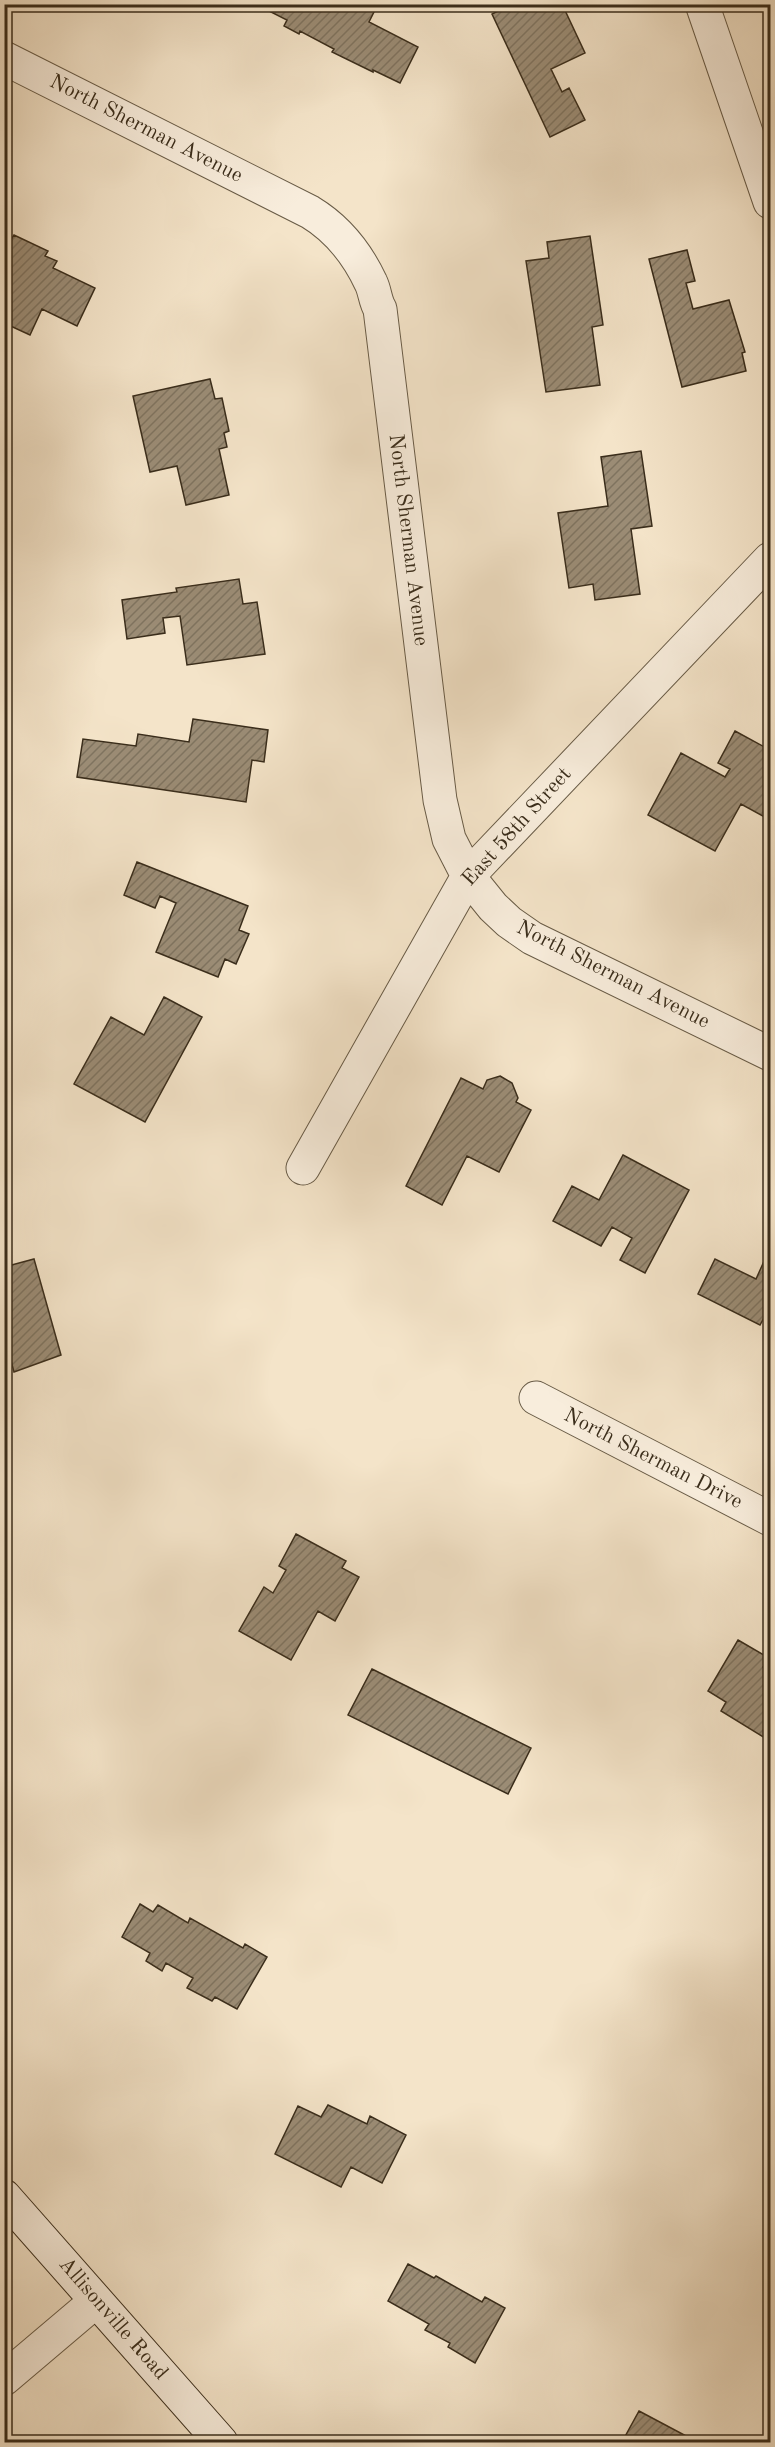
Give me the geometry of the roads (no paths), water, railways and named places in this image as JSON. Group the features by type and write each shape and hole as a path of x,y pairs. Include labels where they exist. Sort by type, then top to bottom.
{"street":[{"path":"702,4 771,202"},
{"name":"North Sherman Avenue","path":"4,58 310,212 346,241 368,276 380,309 440,800 449,839 468,876 493,907 524,932 771,1054"},
{"name":"East 58th Street","path":"303,1168 468,876 771,559"},
{"name":"North Sherman Drive","path":"536,1398 771,1519"},
{"name":"Allisonville Road","path":"4,2196 221,2442"},
{"path":"4,2379 96,2301"}]}
